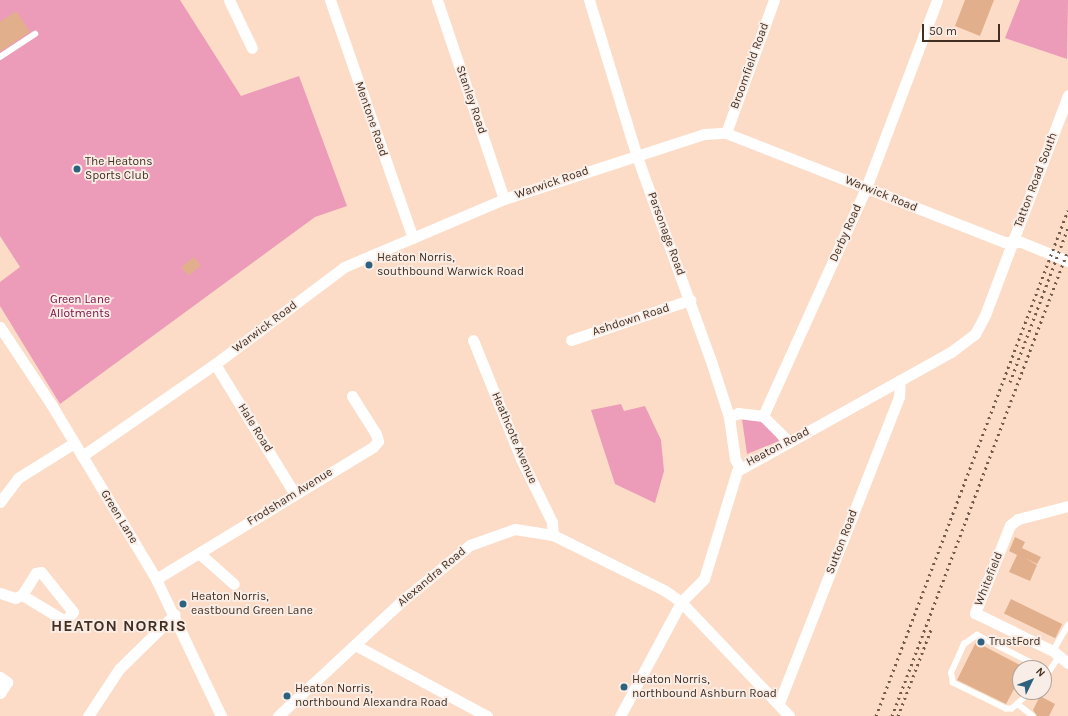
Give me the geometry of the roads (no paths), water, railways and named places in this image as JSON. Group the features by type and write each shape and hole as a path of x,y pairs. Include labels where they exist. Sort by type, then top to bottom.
{"street":[{"path":"229,0 252,48"},
{"name":"Mentone Road","path":"330,0 413,238"},
{"name":"Stanley Road","path":"437,0 504,199"},
{"name":"Parsonage Road","path":"589,0 636,154 690,300 729,417 735,459 740,468"},
{"name":"Broomfield Road","path":"726,133 774,0"},
{"name":"Derby Road","path":"763,416 866,188 937,0"},
{"name":"Tatton Road South","path":"1017,242 1068,95"},
{"name":"Warwick Road","path":"82,456 215,364 344,267 504,199 636,154 704,134 726,133 1004,242 1017,242 1068,261"},
{"name":"Heaton Road","path":"620,716 681,602 704,579 732,482 740,468 951,352 975,334 985,315 1017,242"},
{"name":"Ashdown Road","path":"571,340 690,300"},
{"name":"Green Lane","path":"0,327 74,443 156,578 175,614 221,716"},
{"name":"Heathcote Avenue","path":"473,340 521,459 552,522 553,535"},
{"name":"Hale Road","path":"215,364 294,492"},
{"name":"Sutton Road","path":"779,703 899,397 900,380"},
{"name":"Frodsham Avenue","path":"156,578 200,554 294,492 373,447 378,441 352,396"},
{"path":"729,417 738,413 763,416 789,442"},
{"path":"0,502 4,488 74,443"},
{"name":"Whitefield","path":"1068,506 1018,519 1010,525 975,613 1055,655 1068,664"},
{"name":"Alexandra Road","path":"278,716 403,600 470,545 514,529 553,535 664,590 681,602"},
{"path":"200,554 234,584"},
{"path":"0,593 15,598 22,595 36,573 41,572 73,612 65,621 22,595"},
{"path":"681,602 779,703 789,716"},
{"path":"88,716 119,669 175,614"},
{"path":"355,645 487,716"},
{"path":"0,693 4,680"}],"lane":[{"path":"0,57 35,34"},
{"path":"1052,668 1055,655 1068,625"},
{"path":"1010,709 953,683 952,673 964,644 977,636 1026,660"},
{"path":"1007,716 1010,709 1019,705 1024,700"},
{"path":"1019,705 1033,716"}],"railway":[{"path":"876,716 1068,210"},
{"path":"1010,382 1068,228"},
{"path":"892,716 1068,250"},
{"path":"898,716 932,627"}],"place":[{"name":"The Heatons Sports Club","path":"77,169"},
{"name":"Heaton Norris, southbound Warwick Road","path":"369,265"},
{"name":"Heaton Norris, eastbound Green Lane","path":"183,604"},
{"name":"TrustFord","path":"981,642"},
{"name":"Heaton Norris, northbound Ashburn Road","path":"624,687"},
{"name":"Heaton Norris, northbound Alexandra Road","path":"287,696"}],"district":[{"name":"HEATON NORRIS","path":"119,626"}],"park label":[{"name":"Green Lane Allotments","path":"80,307"}]}
